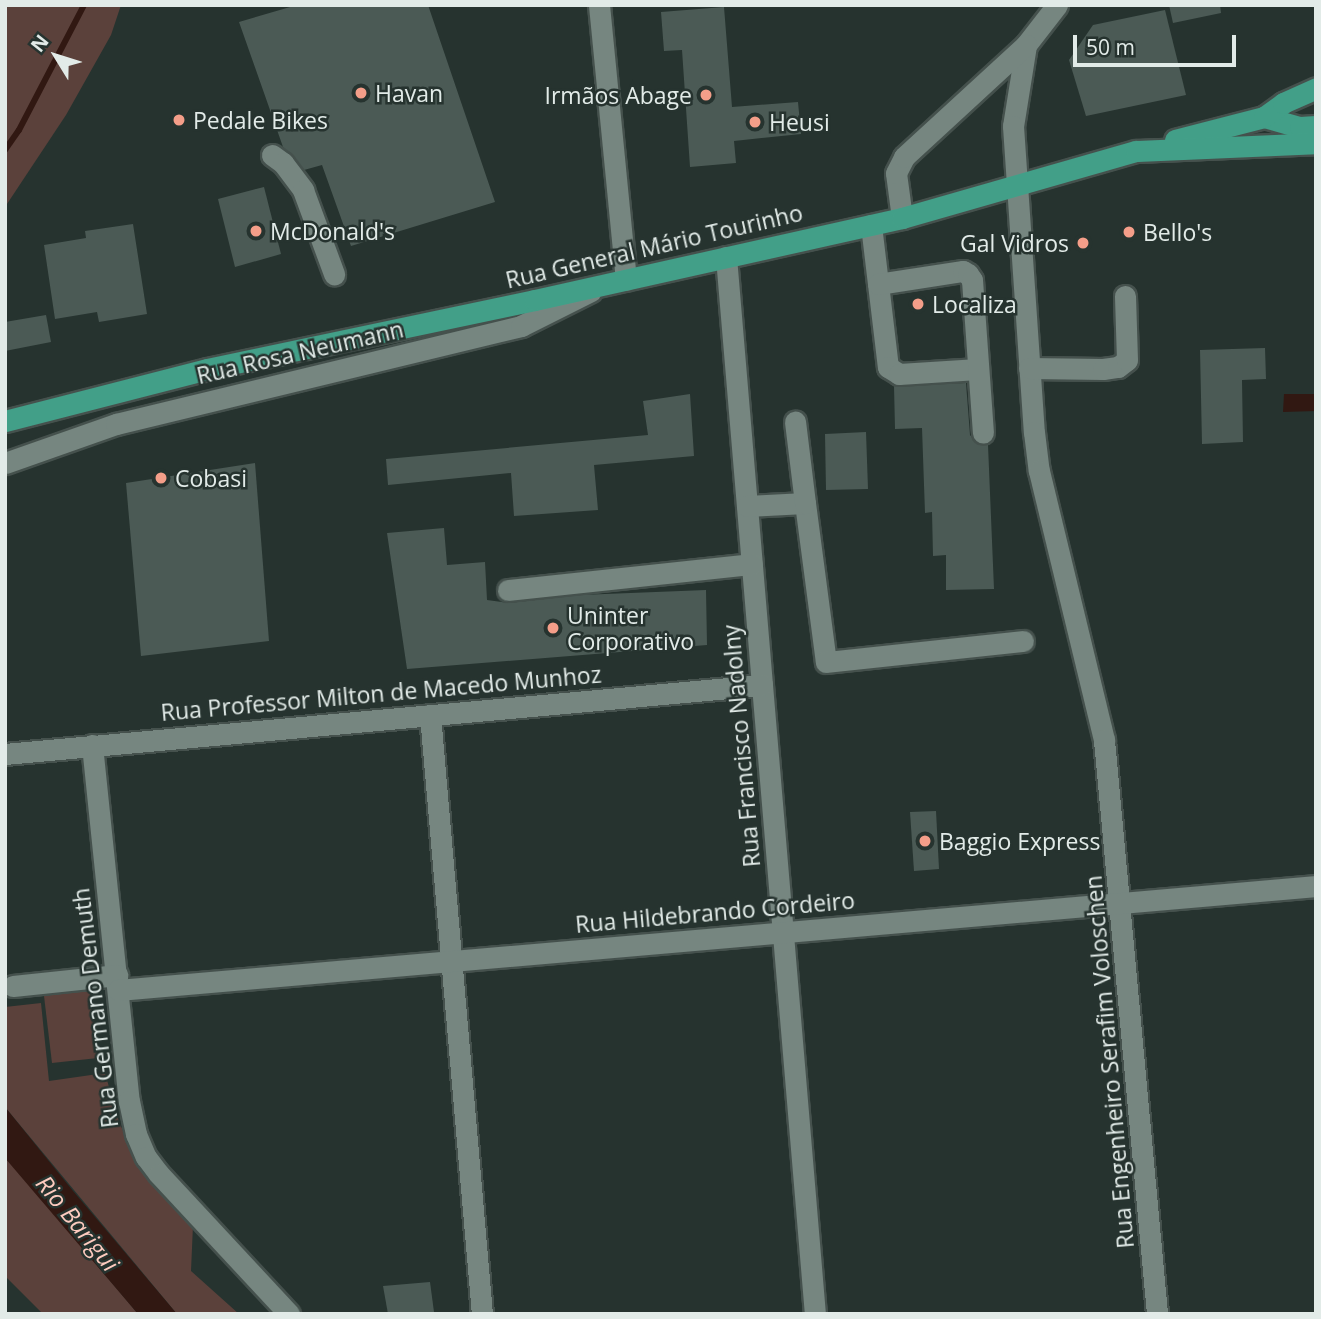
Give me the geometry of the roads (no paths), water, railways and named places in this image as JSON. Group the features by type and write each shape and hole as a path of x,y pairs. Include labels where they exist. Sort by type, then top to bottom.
{"main road":[{"path":"1136,151 1264,117 1283,103 1316,88"},
{"path":"1264,117 1300,127 1316,126"},
{"name":"Rua General Mário Tourinho","path":"5,421 206,369 902,218 1136,151 1316,143"}],"street":[{"path":"600,5 626,280"},
{"path":"902,218 897,173 904,157 1026,45 1058,5"},
{"name":"Rua Engenheiro Serafim Voloschen","path":"1026,45 1013,114 1029,368 1039,471 1104,740 1157,1314"},
{"path":"272,155 284,163 303,190 334,274"},
{"path":"871,225 888,367 899,374 978,369"},
{"name":"Rua Francisco Nadolny","path":"726,257 815,1314"},
{"path":"878,284 963,271 972,279 983,433"},
{"name":"Rua Rosa Neumann","path":"5,463 61,441 169,410 521,326 602,285"},
{"path":"1029,368 1103,369 1118,367 1128,360 1125,296"},
{"path":"795,422 826,662 1023,641"},
{"path":"747,506 805,503"},
{"path":"508,590 752,564"},
{"name":"Rua Professor Milton de Macedo Munhoz","path":"5,754 762,685"},
{"path":"430,715 482,1314"},
{"name":"Rua Germano Demuth","path":"92,745 129,1101 136,1134 146,1157 289,1314"},
{"name":"Rua Hildebrando Cordeiro","path":"13,986 117,983 452,961 1316,886"}],"water":[{"path":"1284,394 1316,394 1316,411 1283,412"},
{"name":"Rio Barigui","path":"5,1107 177,1314 138,1314 5,1158"}],"waterway":[{"path":"5,150 19,130 84,5"}],"place":[{"name":"Havan","path":"361,93"},
{"name":"Irmãos Abage","path":"706,95"},
{"name":"Pedale Bikes","path":"179,120"},
{"name":"Heusi","path":"755,122"},
{"name":"McDonald's","path":"256,231"},
{"name":"Bello's","path":"1129,232"},
{"name":"Gal Vidros","path":"1083,243"},
{"name":"Localiza","path":"918,304"},
{"name":"Cobasi","path":"161,478"},
{"name":"Uninter Corporativo","path":"553,628"},
{"name":"Baggio Express","path":"925,841"}]}
